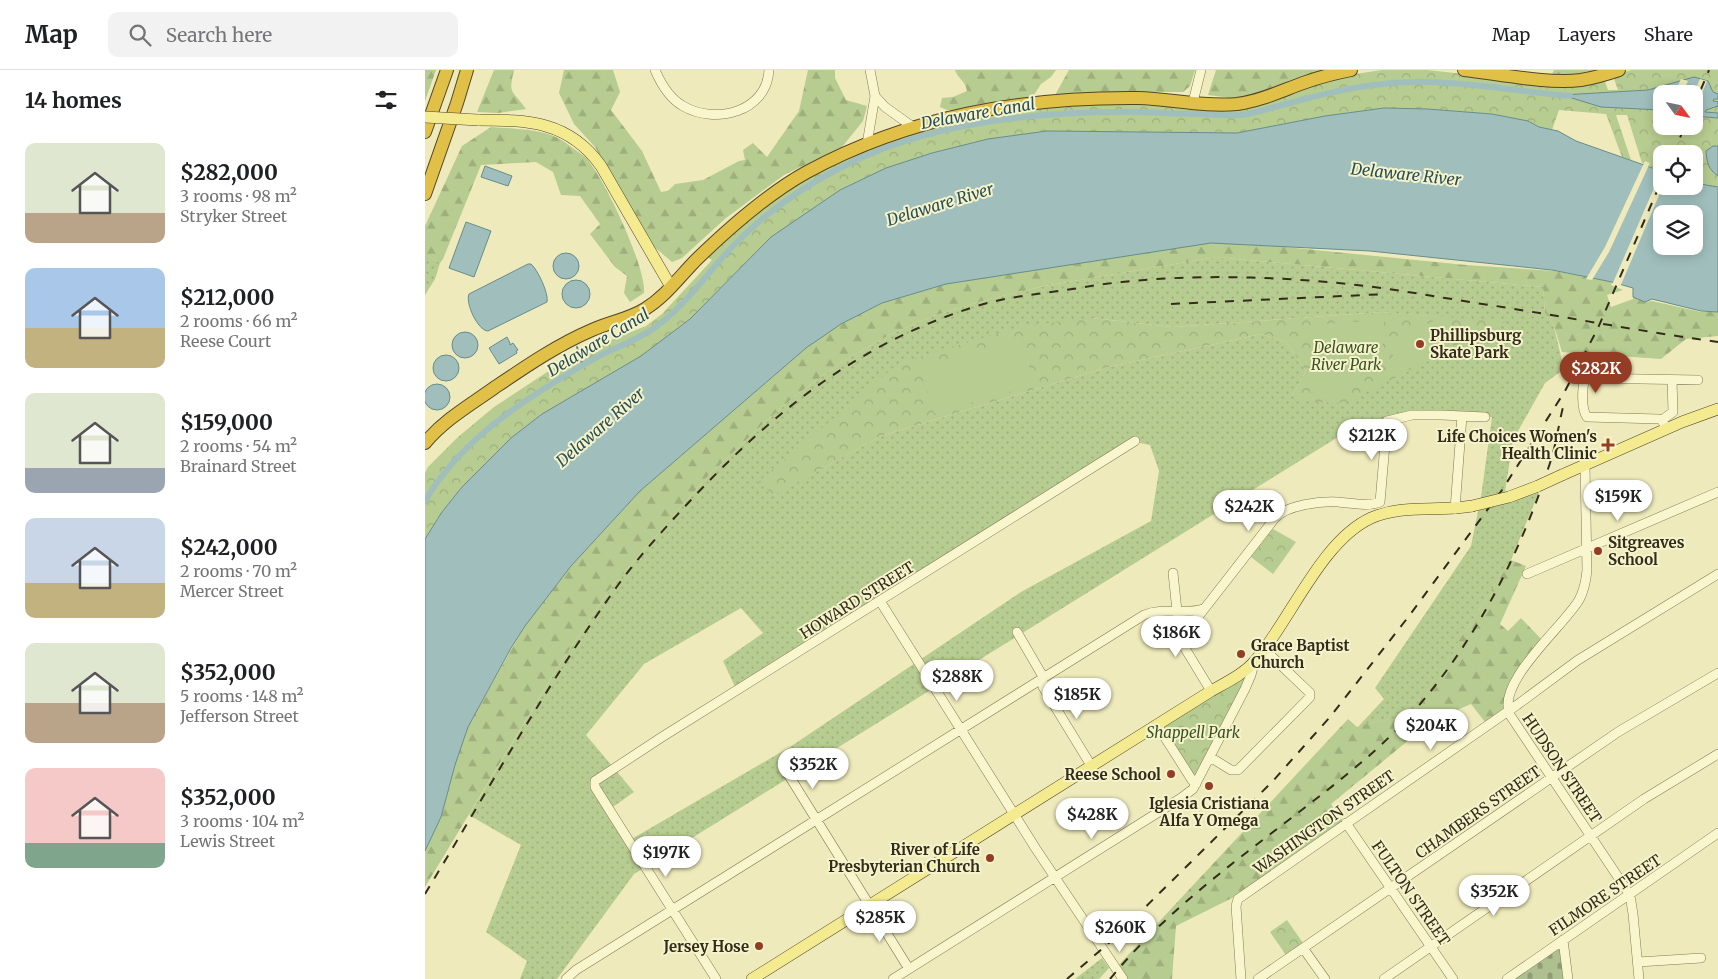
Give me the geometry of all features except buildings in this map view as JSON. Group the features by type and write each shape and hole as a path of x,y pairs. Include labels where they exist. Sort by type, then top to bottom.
{"highway":[{"path":"425,132 447,70"},
{"path":"425,194 467,70"},
{"path":"425,443 447,421 538,358 592,330 642,311 656,302 706,250 770,196 808,172 867,144 913,127 996,108 1031,103 1137,98 1230,104 1253,101 1318,78 1351,70"},
{"path":"1464,70 1571,81 1591,78 1619,70"}],"main road":[{"path":"425,117 509,120 539,124 562,131 578,142 601,166 671,287"},
{"path":"752,979 1092,767 1254,663 1327,557 1346,535 1370,519 1402,509 1455,509 1509,497 1539,486 1585,465 1664,425 1718,409"}],"street":[{"path":"655,70 665,90 676,101 693,111 716,115 729,114 741,110 756,100 765,88 769,78 769,70"},
{"path":"867,144 875,96 870,70"},
{"path":"1193,102 1201,70"},
{"path":"875,96 885,107 913,127"},
{"path":"1672,380 1673,412 1664,425 1654,418 1590,418 1584,412 1585,378 1698,380"},
{"path":"1180,640 1275,518 1283,511 1324,502 1379,503 1381,500 1387,421 1412,415 1485,418"},
{"path":"1455,509 1462,416"},
{"name":"HOWARD STREET","path":"672,910 595,787 595,783 604,774 1135,441"},
{"name":"HUDSON STREET","path":"1585,465 1587,578 1582,593 1574,607 1517,676 1507,704 1508,712 1630,894 1639,979"},
{"path":"1527,574 1718,492"},
{"path":"1361,504 1370,519"},
{"path":"1173,573 1180,640 1211,692"},
{"name":"WASHINGTON STREET","path":"1241,979 1236,906 1238,899 1508,712 1578,660 1718,574"},
{"path":"881,601 961,730 1123,979"},
{"path":"566,979 576,970 1144,615 1153,612 1193,612 1203,609"},
{"path":"1017,632 1042,678 1043,687 1092,767"},
{"path":"1209,758 1231,770 1237,770 1310,697 1310,694 1264,649"},
{"path":"893,979 1193,789 1245,689 1254,663"},
{"name":"CHAMBERS STREET","path":"1258,979 1618,732 1718,673"},
{"path":"1157,725 1192,780 1197,784"},
{"path":"1384,979 1658,790 1718,754"},
{"path":"788,774 909,968"},
{"name":"FULTON STREET","path":"1346,823 1453,979"},
{"name":"FILMORE STREET","path":"1507,979 1718,833"},
{"path":"672,910 716,979"},
{"path":"1563,940 1568,979"},
{"path":"1303,948 1325,979"},
{"path":"1638,962 1701,958"}],"green space":[{"path":"425,70 436,70 425,101"},
{"path":"494,70 514,70 511,88 514,95 526,109 498,113 477,112"},
{"path":"564,70 613,70 620,92 611,110 642,151 661,192 668,191 675,184 703,180 739,161 745,160 743,150 753,143 767,157 799,111 808,70 835,70 835,78 846,100 867,106 863,121 842,147 784,175 726,218 682,258 672,262 652,245 595,147 574,124 559,93"},
{"path":"955,70 1056,70 1051,77 1041,84 1032,98 947,110 940,107 942,98 953,97 967,91 965,84"},
{"path":"1069,70 1195,70 1190,86 1183,92 1113,92 1055,95"},
{"path":"1216,70 1328,70 1294,83 1239,99 1208,95"},
{"path":"1382,70 1427,70 1520,80 1604,79 1608,90 1618,90 1613,76 1631,70 1718,70 1718,187 1703,184 1703,145 1653,145 1653,168 1642,163 1627,115 1616,115 1631,160 1622,157 1606,114 1559,110 1552,130 1539,127 1528,121 1492,114 1384,108 1325,116 1237,133 1047,131 988,139 932,153 886,168 840,190 771,237 690,319 641,356 542,414 511,438 462,487 442,512 425,539 425,473 428,467 458,437 494,407 573,355 646,326 662,314 712,260 706,256 776,197 805,178 839,161 916,129 1036,106 1135,103 1219,107 1342,76"},
{"path":"1554,70 1601,70 1583,74 1552,74"},
{"path":"491,127 542,132 561,140 586,158 603,184 623,224 639,264 644,293 630,302 624,293 627,276 615,267 590,234 600,224 580,196 561,195 553,172 536,162 481,165 443,259 440,263 430,257 425,257 425,226 462,146"},
{"path":"1184,237 1466,265 1555,271 1612,282 1611,285 1623,290 1607,295 1611,307 1633,299 1633,297 1645,302 1652,301 1701,312 1718,312 1718,336 1686,339 1661,359 1562,352 1553,323 1545,313 1543,287 1216,257 1044,286 986,300 933,316 889,335 842,362 796,395 707,477 610,589 561,662 425,887 425,851 441,817 455,765 468,727 525,626 571,566 640,491 806,348 841,324 882,303 946,284 1010,273"},
{"path":"425,257 430,257 440,263 435,279 425,295"},
{"path":"1216,257 1543,287 1545,313 1553,323 1564,369 1545,383 1513,440 1504,498 1541,487 1511,560 1411,716 1373,722 1357,728 1384,699 1375,688 1471,546 1481,497 1492,417 1408,415 1351,429 634,874 557,979 520,979 527,961 486,932 521,845 469,815 561,662 610,589 707,477 796,395 842,362 889,335 933,316 986,300 1044,286","holes":["1382,312 1505,323 1292,396 1306,371 1286,342 1261,334 1105,368 881,436 774,495 1092,318 1173,327","1130,441 1150,445 1159,471 1151,521 1021,592 790,747 630,840 610,809 634,792 586,735 644,664 741,608 763,633 723,661 737,691"]},
{"name":"Delaware River Park","path":"1382,312 1506,322 1345,403 1311,402 1292,396 1306,371 1286,342 1261,334 1105,368 881,436 774,495 758,482 899,363 1022,326 1092,318 1173,327"},
{"name":"Phillipsburg Skate Park","path":"1441,318 1454,347 1401,372 1386,341"},
{"path":"1384,320 1384,337 1381,349 1372,367 1358,382 1340,392 1322,394 1310,392 1313,325"},
{"path":"1023,337 1033,385 934,413 920,367"},
{"path":"1273,529 1296,542 1273,574 1251,557"},
{"path":"1511,560 1526,566 1500,624 1508,631 1521,618 1545,643 1518,675 1509,712 1489,727 1471,704 1432,721 1331,804 1344,823 1242,893 1176,926 1172,979 1122,979 1115,969 1348,719 1357,727 1411,715"},
{"name":"Shappell Park","path":"1254,663 1196,784 1157,725"},
{"path":"1287,920 1303,943 1286,955 1270,932"},
{"path":"1565,940 1568,979 1508,979"},
{"path":"1102,958 1109,968 1099,979 1075,979"}],"water":[{"path":"1694,77 1708,81 1713,92 1718,94 1718,99 1713,101 1718,102 1718,106 1705,112 1718,113 1718,118 1703,117 1703,85 1666,85"},
{"path":"1653,89 1653,110 1601,107 1562,95"},
{"name":"Delaware River","path":"1384,108 1492,114 1528,121 1539,127 1558,131 1576,141 1653,168 1653,195 1703,195 1703,184 1718,187 1718,312 1701,311 1652,299 1645,302 1633,297 1633,288 1552,270 1370,251 1211,243 946,284 882,303 841,324 806,348 640,491 571,566 525,626 468,727 455,765 441,817 425,851 425,539 442,512 462,487 511,438 542,414 641,356 690,319 771,237 840,190 886,168 932,153 988,139 1047,131 1237,133 1325,116"},
{"path":"1713,146 1718,146 1718,176 1710,168 1707,159 1706,151"},
{"path":"485,166 512,176 508,186 481,177"},
{"path":"466,222 491,231 474,277 449,268"},
{"path":"566,253 575,257 579,266 575,275 566,279 557,275 553,266 557,257"},
{"path":"528,264 534,267 540,277 545,288 547,302 488,331 484,330 473,316 469,304 469,294"},
{"path":"576,280 586,284 590,294 586,304 576,308 566,304 562,294 566,284"},
{"path":"465,332 474,336 478,345 474,354 465,358 456,354 452,345 456,336"},
{"path":"507,337 510,345 513,343 518,350 516,351 517,353 499,364 489,348"},
{"path":"446,355 455,359 459,368 455,377 446,381 437,377 433,368 437,359"},
{"path":"432,385 442,385 449,392 449,402 442,409 432,409 425,402 425,392"}],"pier":[{"path":"1681,79 1688,81 1686,85 1678,85"},
{"path":"1700,79 1707,81 1703,91 1703,85 1697,85"},
{"path":"1645,161 1650,163 1609,252 1592,280 1586,279 1605,247"},
{"path":"1653,190 1653,195 1659,195 1655,205 1653,205 1653,209 1620,287 1612,285"}],"waterway":[{"name":"Delaware Canal","path":"425,501 459,456 500,419 523,402 595,358 653,329 686,300 733,246 756,224 808,186 869,154 939,131 1013,118 1124,112 1240,115 1315,96 1391,83 1436,82 1570,96"},
{"path":"577,347 583,366"}],"railway":[{"path":"1703,85 1709,70"},
{"path":"1677,145 1681,135"},
{"path":"1067,979 1110,942 1272,782 1330,717 1409,616 1502,490 1565,391 1598,328 1655,195"},
{"path":"425,894 567,660 618,585 662,532 721,469 785,411 854,361 932,322 995,301 1098,285 1198,277 1276,278 1383,288 1718,342"},
{"path":"1171,304 1386,294"},
{"path":"1110,979 1168,918 1231,864 1363,761 1396,731 1425,698 1477,625 1499,586 1518,546 1550,463 1565,400"}],"place":[{"name":"Phillipsburg Skate Park","path":"1420,344"},
{"name":"Life Choices Women's Health Clinic","path":"1608,445"},
{"name":"Sitgreaves School","path":"1598,551"},
{"name":"Grace Baptist Church","path":"1241,654"},
{"name":"Reese School","path":"1171,774"},
{"name":"Iglesia Cristiana Alfa Y Omega","path":"1209,786"},
{"name":"River of Life Presbyterian Church","path":"990,858"},
{"name":"Jersey Hose","path":"759,946"}]}
